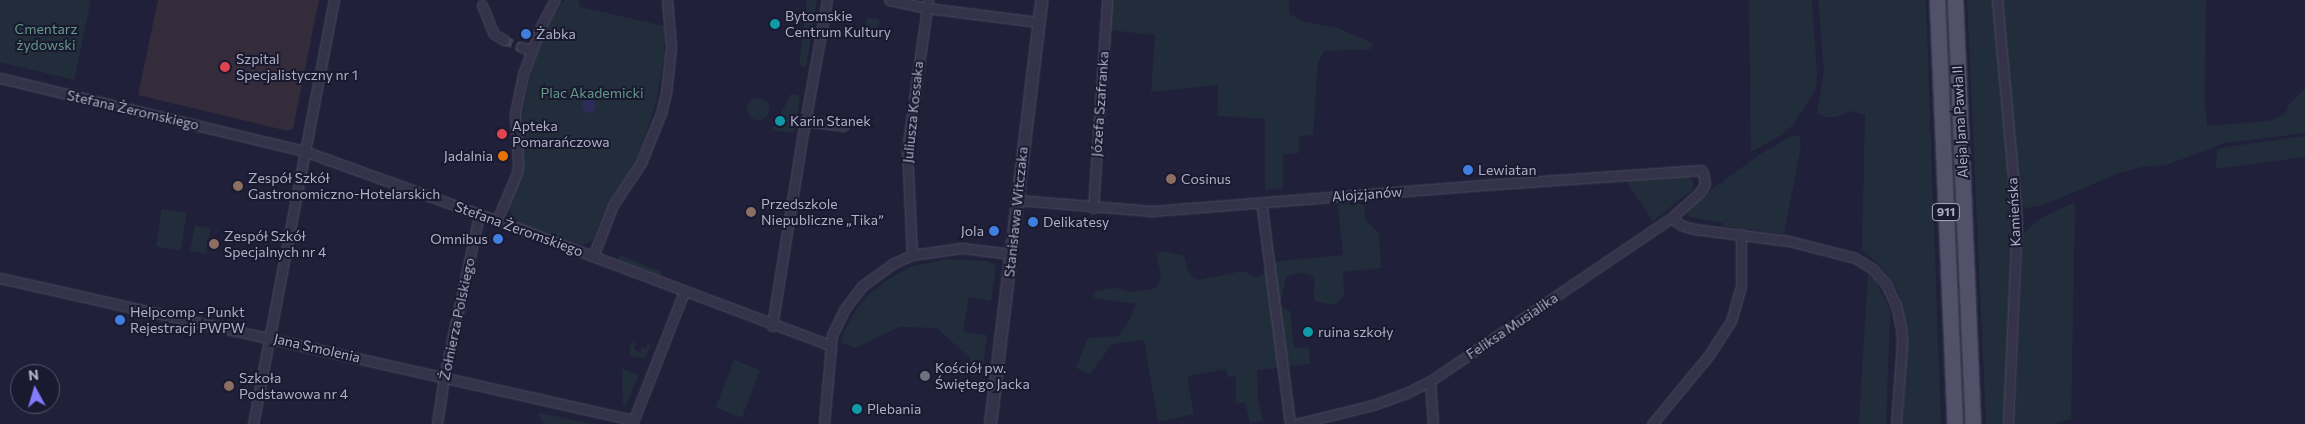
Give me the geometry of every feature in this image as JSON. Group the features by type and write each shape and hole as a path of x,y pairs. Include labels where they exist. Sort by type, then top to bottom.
{"main road":[{"name":"Aleja Jana Pawła II","path":"1937,0 1955,424"},
{"name":"Aleja Jana Pawła II","path":"1955,0 1973,424"}],"street":[{"path":"253,424 334,0"},
{"path":"497,220 517,173 515,113 523,74 531,50 555,0"},
{"path":"593,256 613,205 641,163 661,113 666,93 671,47 668,0"},
{"path":"772,326 805,121 827,0"},
{"path":"889,0 927,4 1038,22"},
{"name":"Stanisława Witczaka","path":"990,424 1012,254 1041,0"},
{"name":"Józefa Szafranka","path":"1093,208 1107,0"},
{"name":"Kamieńska","path":"1997,0 2017,221 2008,424"},
{"name":"Juliusza Kossaka","path":"912,255 906,150 927,4"},
{"path":"482,5 494,34 504,40"},
{"path":"521,47 531,50"},
{"name":"Stefana Żeromskiego","path":"0,78 304,151 497,220 772,326 830,345"},
{"path":"805,121 844,126"},
{"name":"Alojzjanów","path":"1018,200 1093,208 1152,211 1701,170 1705,184"},
{"name":"Feliksa Musialika","path":"1296,424 1373,405 1406,393 1430,381 1671,218 1700,192 1705,184"},
{"path":"1262,208 1290,424"},
{"name":"Żołnierza Polskiego","path":"437,424 444,377 480,215"},
{"path":"1671,218 1680,225 1694,228 1789,240 1854,258 1873,269 1886,284 1896,304 1901,328 1902,343 1896,424"},
{"path":"1652,424 1709,354 1731,321 1741,286 1741,234"},
{"path":"824,424 830,345 836,324 851,297 871,278 894,263 912,255 962,248 1012,254"},
{"name":"Jana Smolenia","path":"0,278 269,337 633,422"},
{"path":"633,422 684,292"},
{"path":"1430,381 1433,424"}],"shaded area":[{"name":"Szpital Specjalistyczny nr 1","path":"158,0 319,0 293,129 288,131 138,95"},
{"path":"589,99 594,101 596,106 594,111 589,113 584,111 582,106 584,101"}],"green space":[{"name":"Cmentarz żydowski","path":"0,0 91,0 74,80 0,62"},
{"name":"Plac Akademicki","path":"564,0 579,0 580,7 664,26 665,32 663,64 657,98 641,150 630,172 606,205 593,240 583,245 519,223 510,213 510,204 523,170 522,118 531,71 548,25"},
{"path":"807,0 817,0 806,67 799,65"},
{"path":"1112,0 1289,0 1289,14 1305,22 1338,28 1372,43 1372,49 1324,51 1318,61 1313,135 1299,136 1299,153 1283,154 1283,188 1265,190 1265,119 1217,116 1218,85 1151,92 1155,35 1109,30"},
{"path":"1749,0 1812,0 1817,73 1816,88 1793,125 1782,135 1751,152"},
{"path":"1818,0 1926,0 1941,424 1903,424 1907,340 1899,293 1882,267 1862,250 1865,115 1850,111 1836,117 1825,117 1817,113 1824,72"},
{"path":"1967,0 1995,0 1999,33 2012,221 2005,424 1986,424"},
{"path":"1999,0 2206,0 2205,104 2207,126 2269,121 2286,114 2288,106 2305,89 2305,133 2225,143 2166,165 2142,167 2119,173 2041,206 2026,208 2018,200"},
{"path":"867,17 880,20 875,41 862,38"},
{"path":"791,94 800,96 794,133 776,131 773,129"},
{"path":"758,98 766,101 769,109 766,117 758,120 750,117 747,109 750,101"},
{"path":"1792,135 1800,137 1801,145 1784,234 1723,226 1723,223 1689,217 1685,209 1759,155"},
{"path":"2305,136 2305,157 2216,169 2217,150 2226,147"},
{"path":"1688,177 1693,182 1693,189 1653,221 1625,180"},
{"path":"2075,202 2071,419 2052,424 2015,424 2023,234 2041,218"},
{"path":"1364,203 1365,220 1379,233 1381,268 1343,272 1344,296 1334,305 1315,301 1313,293 1315,280 1309,274 1298,273 1286,276 1280,306 1290,311 1294,348 1309,347 1310,364 1257,370 1258,399 1263,420 1250,423 1245,402 1236,404 1236,376 1227,377 1227,369 1187,376 1194,414 1158,422 1144,340 1112,344 1090,374 1076,368 1088,338 1118,336 1129,321 1136,304 1094,298 1095,291 1115,288 1131,292 1157,288 1161,275 1156,253 1163,251 1184,256 1188,271 1194,278 1199,280 1243,271 1256,277 1263,274 1270,262 1343,255 1338,205"},
{"path":"162,209 187,213 181,250 156,247"},
{"path":"195,225 211,228 206,254 190,251"},
{"path":"620,255 662,272 661,276 618,260"},
{"path":"946,259 987,261 996,265 991,301 969,297 963,332 987,335 983,368 971,363 970,358 937,328 900,327 855,348 841,342 843,333 855,311 866,297 887,280 910,267"},
{"path":"1868,274 1875,279 1890,310 1886,424 1859,424"},
{"path":"632,342 636,344 634,349 640,352 642,347 646,348 648,343 651,344 645,359 631,356 629,349"},
{"path":"734,360 760,370 742,418 716,408"},
{"path":"622,369 639,375 626,405 623,405"},
{"path":"541,413 592,424 544,424 538,414"}],"tunnel":[{"path":"504,40 521,47"}],"place":[{"name":"Bytomskie Centrum Kultury","path":"775,24"},
{"name":"Żabka","path":"526,34"},
{"name":"Szpital Specjalistyczny nr 1","path":"225,67"},
{"name":"Karin Stanek","path":"780,121"},
{"name":"Apteka Pomarańczowa","path":"502,134"},
{"name":"Jadalnia","path":"503,156"},
{"name":"Lewiatan","path":"1468,170"},
{"name":"Cosinus","path":"1171,179"},
{"name":"Zespół Szkół Gastronomiczno-Hotelarskich","path":"238,186"},
{"name":"Przedszkole Niepubliczne „Tika”","path":"751,212"},
{"name":"Delikatesy","path":"1033,222"},
{"name":"Jola","path":"994,231"},
{"name":"Omnibus","path":"498,239"},
{"name":"Zespół Szkół Specjalnych nr 4","path":"214,244"},
{"name":"Helpcomp - Punkt Rejestracji PWPW","path":"120,320"},
{"name":"ruina szkoły","path":"1308,332"},
{"name":"Kościół pw. Świętego Jacka","path":"925,376"},
{"name":"Szkoła Podstawowa nr 4","path":"229,386"},
{"name":"Plebania","path":"857,409"}]}
